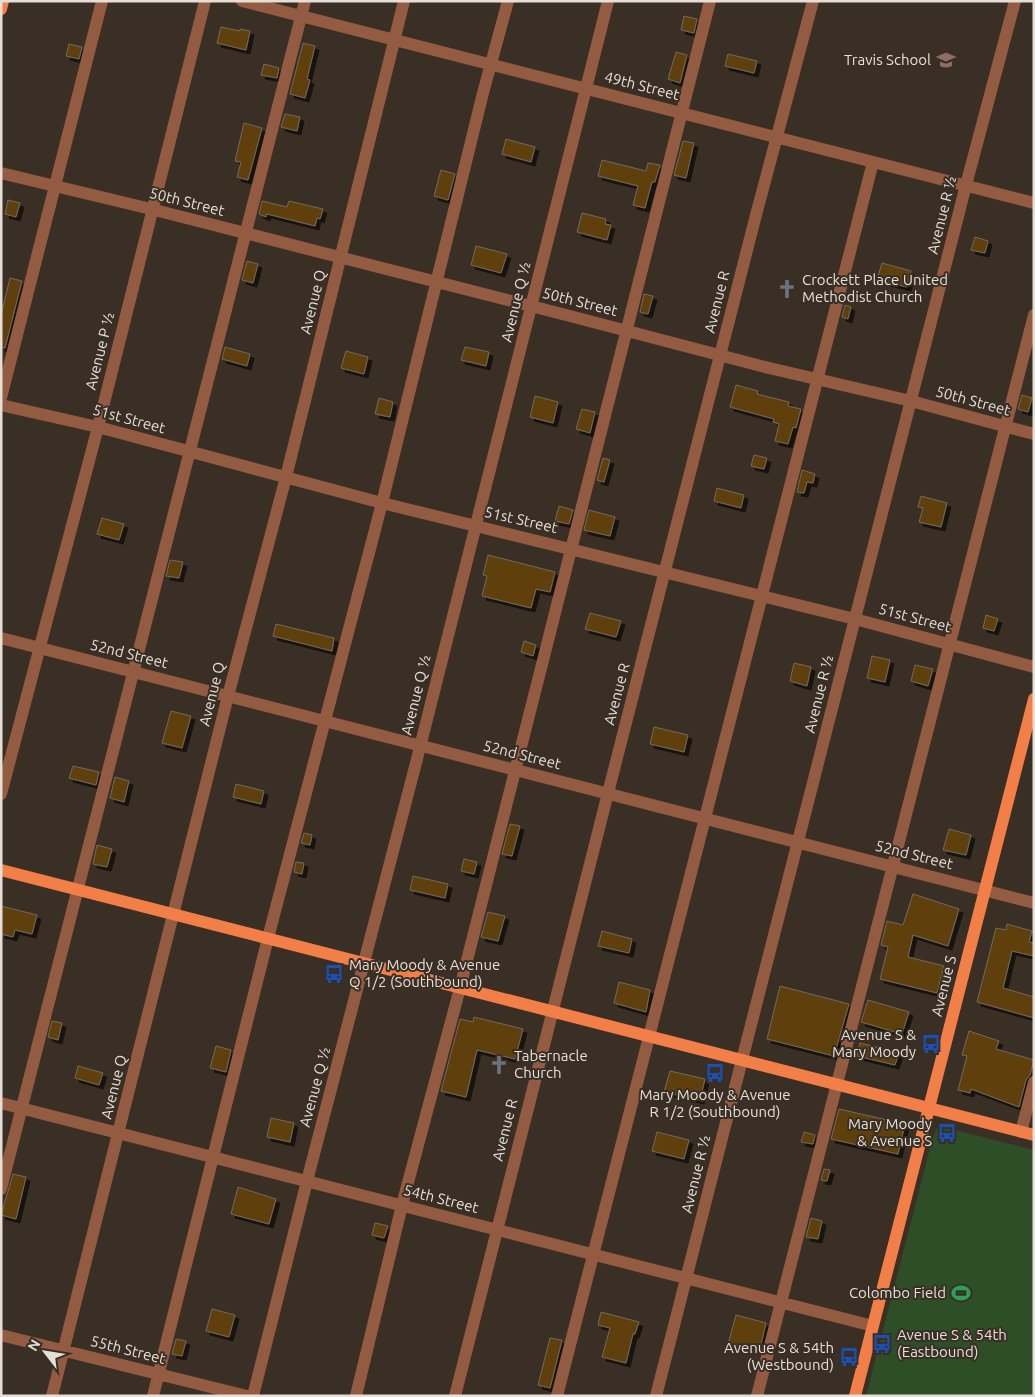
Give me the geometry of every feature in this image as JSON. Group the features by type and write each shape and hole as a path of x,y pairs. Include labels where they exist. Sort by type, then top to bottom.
{"main road":[{"path":"1,9 3,1"},
{"name":"Avenue S","path":"855,1396 1034,699"},
{"path":"1,870 1034,1135"}],"street":[{"path":"1,398 102,1"},
{"name":"Avenue P ½","path":"1,794 98,427 205,1"},
{"name":"49th Street","path":"242,1 1034,203"},
{"path":"1,1189 305,1"},
{"name":"Avenue Q","path":"52,1396 228,696 286,477 404,1"},
{"path":"153,1396 268,938 382,503 490,65 508,1"},
{"name":"Avenue Q ½","path":"253,1396 307,1181 421,746 608,1"},
{"path":"356,1396 402,1205 460,988 680,113 710,1"},
{"name":"Avenue R","path":"455,1396 720,356 813,1"},
{"name":"Avenue R ½","path":"656,1396 966,185 1015,1"},
{"path":"557,1396 872,162"},
{"name":"50th Street","path":"1,173 152,209 626,330 720,356 911,401 1034,434"},
{"path":"757,1396 1034,315"},
{"name":"51st Street","path":"1,405 98,427 382,503 761,595 1034,667"},
{"name":"52nd Street","path":"1,638 1034,903"},
{"path":"1021,1132 1034,1082"},
{"name":"54th Street","path":"1,1103 873,1326"},
{"name":"55th Street","path":"1,1335 247,1396"}],"green space":[{"path":"943,1127 1034,1150 1034,1396 866,1396 932,1140 937,1128"}],"building":[{"path":"684,16 697,19 694,33 681,30"},
{"path":"221,27 250,31 246,50 217,43"},
{"path":"303,43 315,46 307,79 310,80 305,98 290,94"},
{"path":"69,44 82,47 79,59 66,56"},
{"path":"676,52 687,55 680,83 668,79"},
{"path":"728,54 757,61 754,73 725,66"},
{"path":"264,64 279,68 277,78 261,75"},
{"path":"285,114 300,117 297,131 281,127"},
{"path":"244,123 262,128 248,180 237,177 241,162 235,161"},
{"path":"506,139 535,147 531,162 502,154"},
{"path":"683,141 694,143 686,178 674,175"},
{"path":"602,160 646,171 648,163 660,165 655,182 652,182 645,208 633,205 638,186 598,176"},
{"path":"441,170 455,174 448,200 434,196"},
{"path":"8,200 20,203 16,217 5,214"},
{"path":"262,201 287,207 289,201 323,209 320,219 317,218 315,226 267,214 266,217 259,214"},
{"path":"582,213 606,219 605,224 611,225 607,240 577,232"},
{"path":"975,237 988,241 985,253 971,250"},
{"path":"476,246 507,254 501,273 471,265"},
{"path":"247,261 258,264 253,283 242,280"},
{"path":"882,263 911,271 907,287 877,280"},
{"path":"10,278 22,281 5,348 1,347 1,315"},
{"path":"644,294 653,296 648,314 640,312"},
{"path":"845,305 851,307 848,319 842,317"},
{"path":"225,347 250,354 247,366 222,359"},
{"path":"465,347 489,352 486,366 461,360"},
{"path":"346,351 368,357 364,374 341,368"},
{"path":"736,385 758,391 757,394 789,402 788,406 801,409 796,428 793,427 788,444 775,441 779,424 773,422 774,419 730,407"},
{"path":"1022,395 1032,398 1028,412 1018,409"},
{"path":"535,396 558,402 553,423 530,417"},
{"path":"379,398 393,402 390,417 375,414"},
{"path":"582,409 595,412 590,433 576,429"},
{"path":"754,455 767,458 764,469 751,466"},
{"path":"603,458 610,460 604,482 597,480"},
{"path":"802,470 815,474 813,483 807,482 804,493 797,492"},
{"path":"717,488 744,495 741,508 714,501"},
{"path":"921,496 947,503 941,527 919,522 923,508 918,507"},
{"path":"559,506 573,510 569,524 555,521"},
{"path":"589,510 615,517 610,536 584,530"},
{"path":"102,518 124,524 119,540 97,534"},
{"path":"488,555 555,572 550,592 536,589 531,608 482,596 487,576 483,575"},
{"path":"170,560 183,562 179,578 166,576"},
{"path":"590,613 621,621 616,637 585,629"},
{"path":"986,615 998,619 994,631 983,628"},
{"path":"276,624 334,638 332,651 273,636"},
{"path":"524,641 536,645 533,656 521,652"},
{"path":"872,656 890,660 885,682 867,678"},
{"path":"794,663 811,667 807,686 790,681"},
{"path":"915,665 933,669 928,686 911,681"},
{"path":"171,711 191,716 182,748 162,743"},
{"path":"654,727 688,735 684,752 650,744"},
{"path":"73,766 99,772 96,785 69,778"},
{"path":"115,777 129,781 124,802 110,798"},
{"path":"236,784 264,791 261,804 233,797"},
{"path":"510,824 520,826 512,856 502,854"},
{"path":"949,829 971,835 966,855 943,850"},
{"path":"304,833 312,835 310,845 301,843"},
{"path":"97,845 112,849 107,867 93,864"},
{"path":"464,859 477,862 474,874 461,871"},
{"path":"296,862 304,863 302,874 294,872"},
{"path":"413,876 448,884 445,898 410,890"},
{"path":"913,894 959,909 948,946 913,935 908,957 944,966 937,993 880,979 888,947 881,945 887,921 903,925"},
{"path":"1,906 37,915 32,934 15,930 13,937 1,934"},
{"path":"488,912 505,916 498,941 481,937"},
{"path":"1007,924 1032,931 1029,942 1034,943 1034,956 1012,951 1003,988 1034,997 1034,1018 977,1002 996,928 1006,930"},
{"path":"602,931 632,939 629,953 598,946"},
{"path":"619,982 650,990 646,1012 614,1003"},
{"path":"780,986 849,1004 834,1056 767,1039"},
{"path":"868,1000 909,1012 902,1034 861,1022"},
{"path":"474,1017 523,1029 515,1059 477,1050 466,1097 441,1091 460,1019 473,1022"},
{"path":"52,1021 62,1023 58,1040 48,1037"},
{"path":"969,1031 999,1041 996,1049 1034,1060 1030,1075 1026,1080 1019,1107 971,1089 970,1093 958,1090 967,1056 962,1055"},
{"path":"860,1043 899,1053 895,1065 857,1056"},
{"path":"216,1046 231,1050 226,1072 210,1068"},
{"path":"78,1066 103,1073 99,1085 75,1078"},
{"path":"670,1071 705,1079 700,1100 664,1092"},
{"path":"839,1109 905,1124 898,1154 831,1139"},
{"path":"271,1118 294,1123 290,1142 267,1137"},
{"path":"657,1132 689,1140 684,1159 652,1151"},
{"path":"804,1132 815,1135 813,1144 801,1142"},
{"path":"824,1169 830,1170 827,1181 821,1180"},
{"path":"13,1174 26,1177 16,1219 1,1215"},
{"path":"238,1187 276,1199 269,1224 231,1214"},
{"path":"811,1218 822,1221 818,1239 806,1237"},
{"path":"375,1223 388,1226 384,1238 372,1235"},
{"path":"212,1309 235,1315 229,1337 206,1331"},
{"path":"601,1312 639,1322 635,1334 633,1334 626,1363 602,1357 610,1328 598,1325"},
{"path":"736,1315 766,1323 760,1349 748,1346 747,1349 728,1344"},
{"path":"550,1338 562,1340 550,1388 538,1385"},
{"path":"176,1339 186,1341 182,1356 172,1354"}],"place":[{"name":"Travis School","path":"946,60"},
{"name":"Crockett Place United Methodist Church","path":"787,289"},
{"name":"Mary Moody & Avenue Q 1/2 (Southbound)","path":"334,974"},
{"name":"Avenue S & Mary Moody","path":"931,1044"},
{"name":"Tabernacle Church","path":"499,1065"},
{"name":"Mary Moody & Avenue R 1/2 (Southbound)","path":"715,1073"},
{"name":"Mary Moody & Avenue S","path":"947,1133"},
{"name":"Colombo Field","path":"961,1293"},
{"name":"Avenue S & 54th (Eastbound)","path":"882,1344"},
{"name":"Avenue S & 54th (Westbound)","path":"849,1357"}]}
